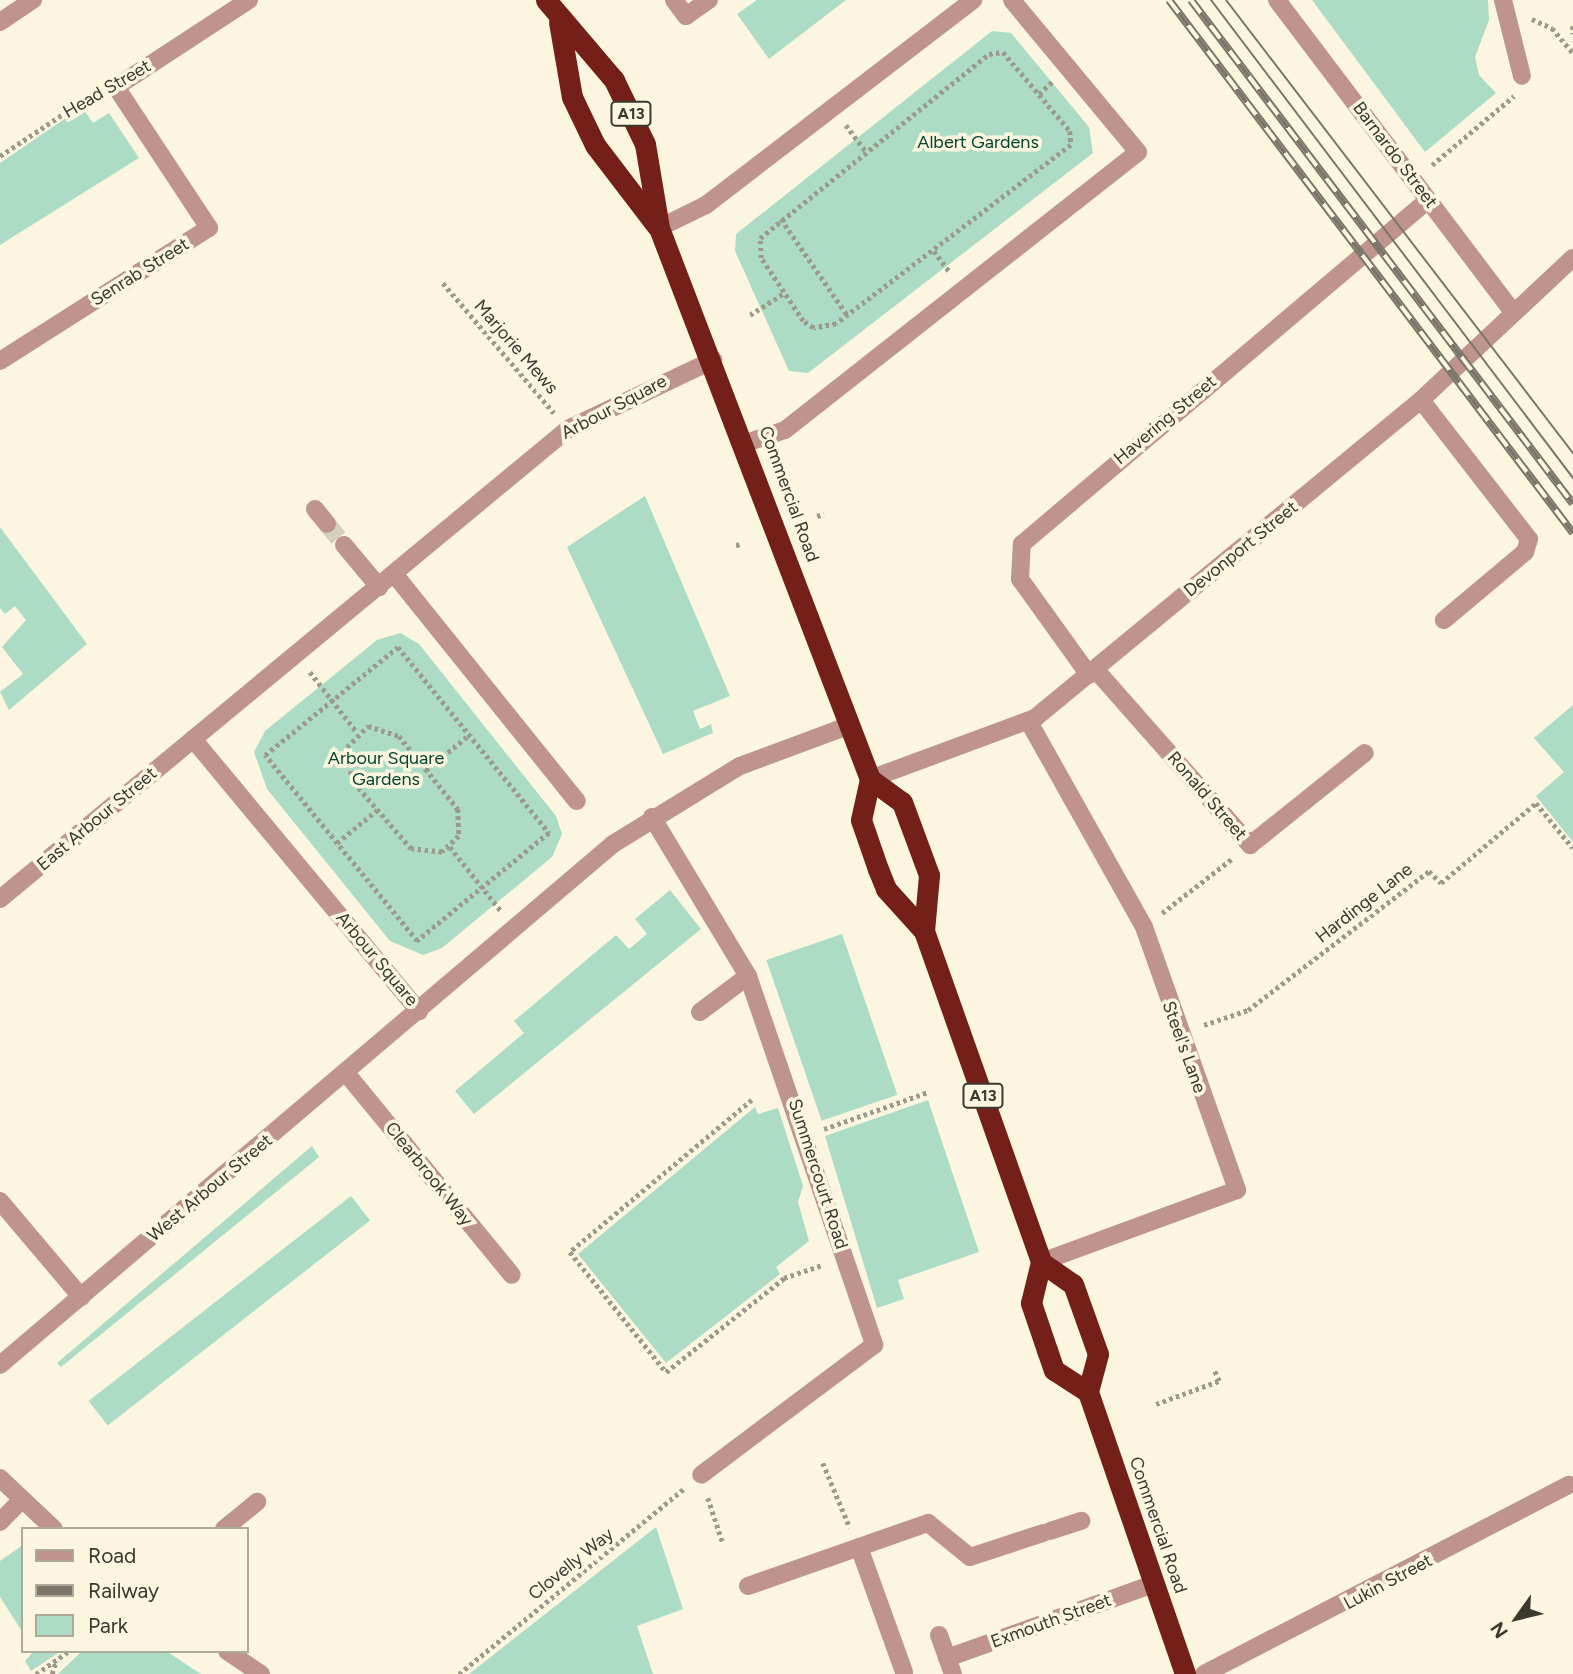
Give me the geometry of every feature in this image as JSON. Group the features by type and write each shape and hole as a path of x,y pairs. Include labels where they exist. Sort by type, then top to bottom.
{"highway":[{"name":"Commercial Road","path":"546,0 559,22 614,80 645,144 659,228 746,443 870,779"},
{"name":"Commercial Road","path":"559,22 572,97 595,145 659,228"},
{"name":"A13","path":"924,931 929,875 902,802 870,779 861,820 874,857 886,889 924,931 1041,1262"},
{"path":"1041,1262 1073,1284 1098,1354 1088,1392 1054,1370 1031,1303 1041,1262"},
{"name":"Commercial Road","path":"1088,1392 1185,1674"}],"street":[{"path":"0,22 33,0"},
{"name":"Head Street","path":"116,87 249,0"},
{"path":"674,0 686,16 709,0"},
{"path":"659,228 706,205 973,0"},
{"path":"746,443 785,430 1138,152 1012,0"},
{"name":"Barnardo Street","path":"1277,0 1512,311"},
{"path":"1506,4 1522,76"},
{"name":"Senrab Street","path":"0,361 209,228 116,87"},
{"name":"Havering Street","path":"1092,672 1020,579 1022,544 1428,200"},
{"name":"Devonport Street","path":"870,779 1029,722 1420,400 1512,311 1573,258"},
{"name":"Arbour Square","path":"713,360 568,429 395,575 193,739 419,1011 652,817 740,766 850,725"},
{"path":"1420,400 1529,539 1525,552 1444,620"},
{"path":"315,509 327,524"},
{"path":"344,545 379,587"},
{"path":"395,575 577,801"},
{"name":"Ronald Street","path":"1092,672 1250,845 1365,753"},
{"name":"Steel's Lane","path":"1029,722 1144,927 1179,1034 1237,1191 1041,1262"},
{"name":"East Arbour Street","path":"0,899 193,739"},
{"name":"Summercourt Road","path":"652,817 748,976 806,1135 874,1345 701,1475"},
{"path":"699,1012 748,976"},
{"name":"West Arbour Street","path":"0,1365 419,1011"},
{"name":"Clearbrook Way","path":"346,1073 512,1275"},
{"path":"0,1200 81,1297"},
{"path":"0,1479 52,1527"},
{"name":"Lukin Street","path":"1204,1674 1569,1485"},
{"path":"0,1522 21,1500"},
{"path":"226,1527 257,1502"},
{"path":"748,1586 928,1523 970,1557 1081,1521"},
{"path":"859,1547 904,1672"},
{"name":"Exmouth Street","path":"950,1666 1154,1584"},
{"path":"939,1635 950,1666"},
{"path":"230,1653 261,1674"}],"path":[{"path":"1506,4 1552,28 1573,53"},
{"path":"1573,26 1573,34"},
{"path":"998,51 1072,136 1068,149 848,316 813,328 784,293 758,248 760,238 781,219 998,51"},
{"path":"1414,179 1516,94 1522,76"},
{"name":"Head Street","path":"0,156 91,94 116,87"},
{"path":"833,108 866,152"},
{"path":"781,219 848,316"},
{"name":"Marjorie Mews","path":"443,283 568,429"},
{"path":"750,314 784,293"},
{"path":"817,516 824,514"},
{"path":"398,647 549,833 416,941 265,755 333,701 398,647"},
{"path":"316,680 356,731"},
{"path":"378,726 393,732 426,770 461,818 450,846 432,855 411,849 377,810 347,766 347,747 356,731 378,726"},
{"path":"426,770 469,735"},
{"name":"Hardinge Lane","path":"1179,1034 1248,1010 1429,871 1441,883 1536,803 1573,848"},
{"path":"337,843 377,810"},
{"path":"1144,927 1250,845"},
{"path":"450,846 496,904"},
{"path":"806,1135 928,1092"},
{"path":"752,1100 570,1252 666,1372 784,1278 845,1256"},
{"path":"1156,1404 1219,1381 1214,1370"},
{"path":"823,1463 859,1547"},
{"path":"701,1475 723,1543"},
{"name":"Clovelly Way","path":"459,1674 701,1475"},
{"path":"36,1674 66,1653"},
{"path":"52,1674 56,1660"}],"green space":[{"path":"757,0 846,0 769,59 737,14"},
{"path":"1312,0 1488,0 1489,20 1475,57 1479,75 1496,93 1425,152"},
{"name":"Albert Gardens","path":"992,31 1011,33 1089,127 1093,153 808,373 789,371 735,251 736,234"},
{"path":"82,107 93,123 109,113 139,158 0,245 0,163"},
{"path":"645,496 730,696 693,711 700,729 711,724 713,733 663,754 567,547"},
{"path":"0,527 87,644 9,710 0,692 23,674 2,647 26,620 15,606 5,614 0,608"},
{"name":"Arbour Square Gardens","path":"400,633 419,644 556,816 562,834 552,857 442,948 423,955 390,941 267,789 254,752 265,731 377,640"},
{"path":"1573,705 1573,842 1536,796 1564,772 1534,738"},
{"path":"670,890 701,929 474,1114 455,1091 524,1033 514,1021 616,935 629,949 647,934 635,919"},
{"path":"842,934 897,1095 822,1121 766,960"},
{"path":"928,1100 979,1252 898,1280 904,1299 877,1308 825,1136"},
{"path":"755,1107 758,1114 778,1108 803,1186 798,1202 809,1241 776,1267 780,1274 666,1363 578,1254"},
{"path":"312,1146 319,1157 61,1367 57,1363"},
{"path":"351,1196 370,1220 108,1425 89,1401"},
{"path":"656,1527 683,1609 637,1626 653,1674 469,1674"},
{"path":"21,1546 21,1630 0,1597 0,1561"},
{"path":"32,1653 58,1653 31,1671 25,1661"},
{"path":"80,1653 169,1653 201,1674 58,1674"}],"tunnel":[{"path":"327,524 344,545"}],"tram line":[{"path":"1211,0 1573,478"},
{"path":"1226,0 1573,453"}],"railway":[{"path":"1169,0 1573,533"},
{"path":"1191,0 1573,504"}]}
